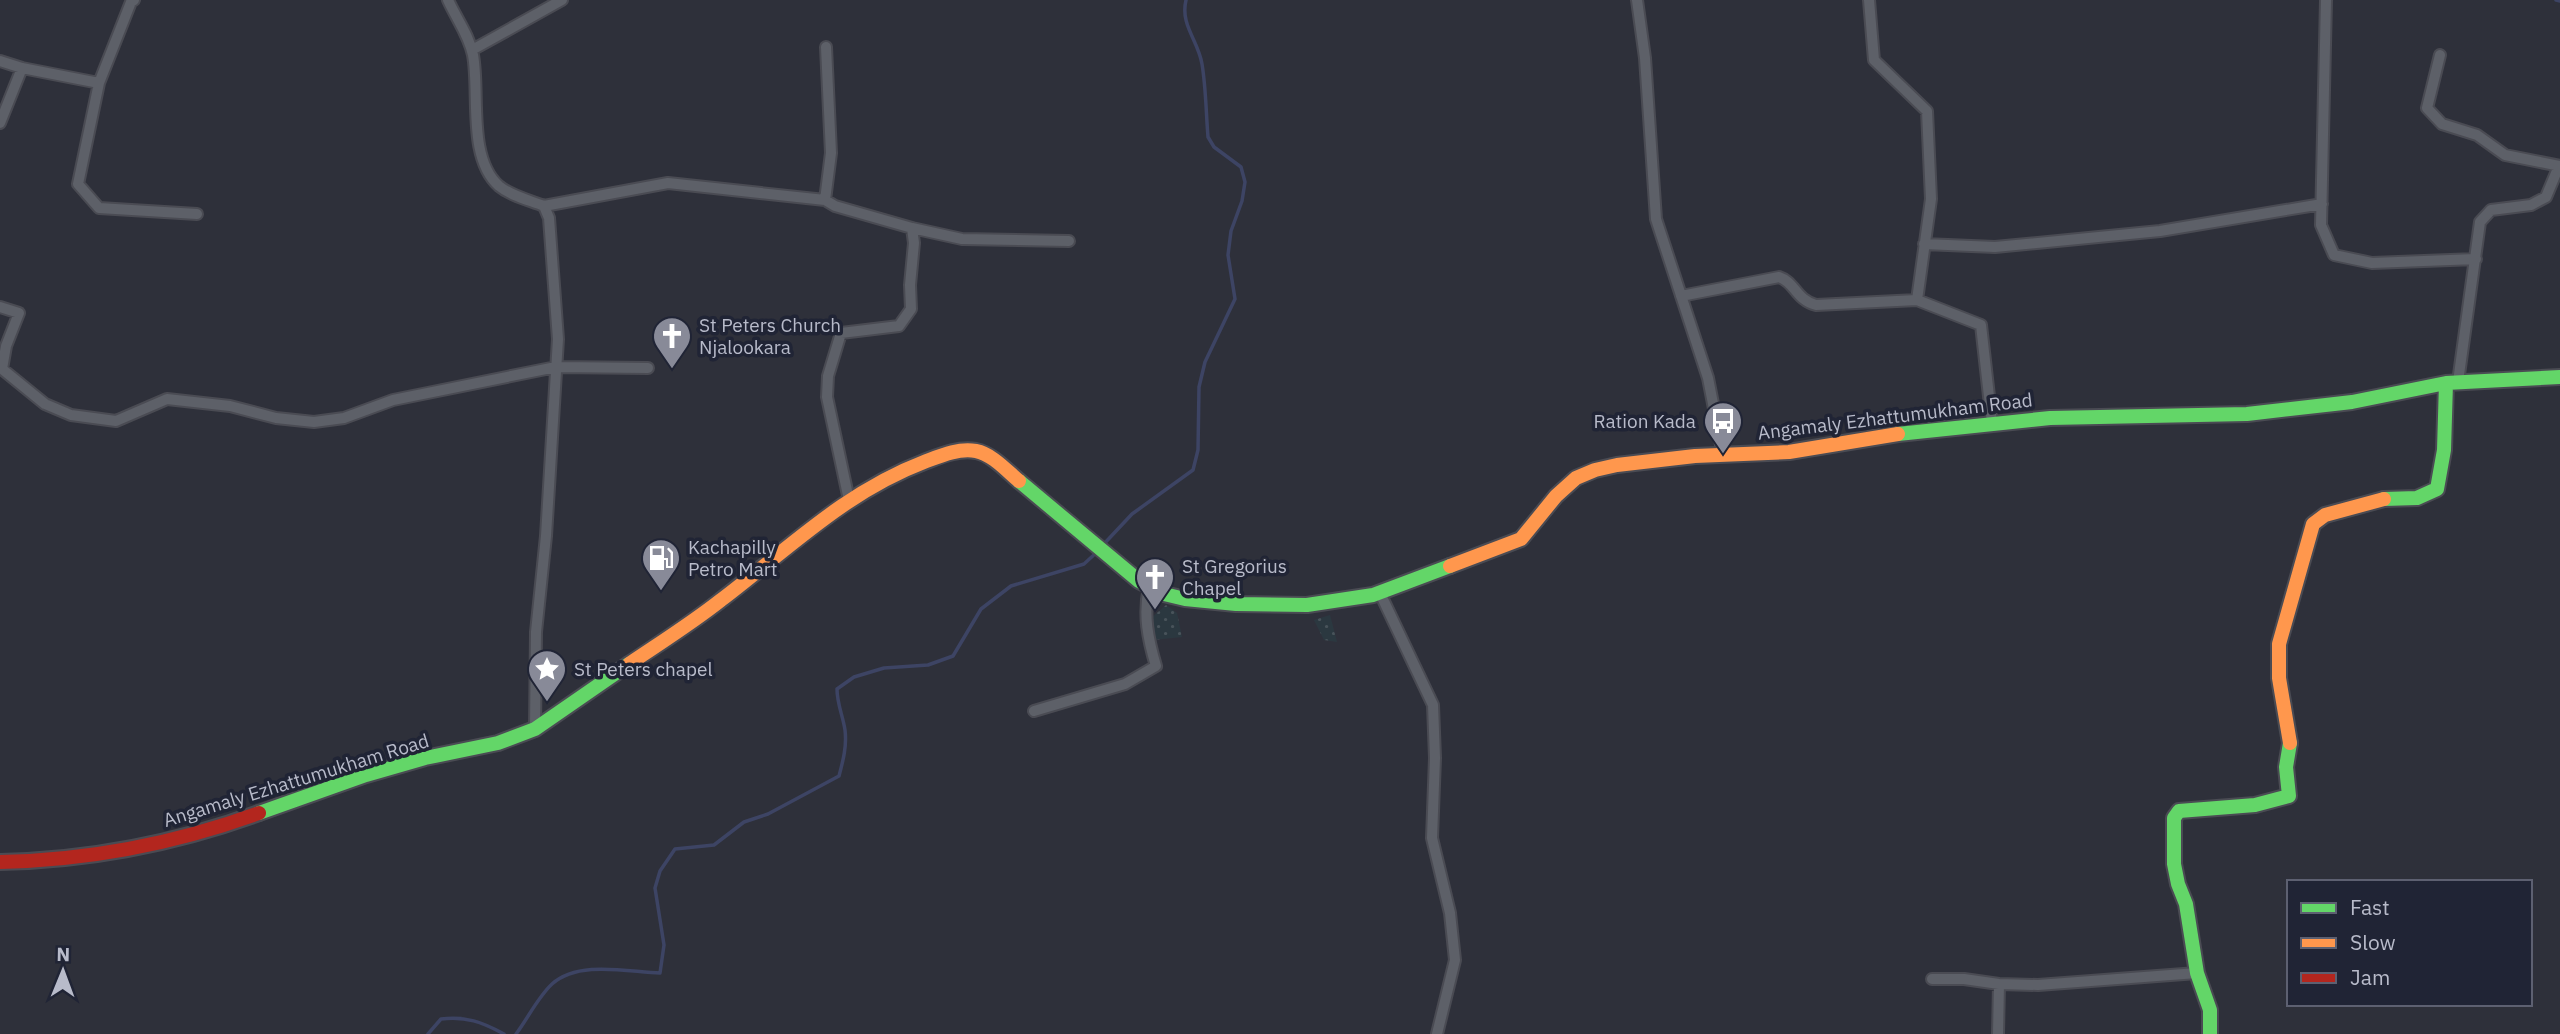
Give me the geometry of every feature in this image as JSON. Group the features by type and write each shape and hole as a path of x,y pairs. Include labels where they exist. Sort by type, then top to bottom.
{"street":[{"path":"134,0 99,83 78,184 99,208 197,214"},
{"path":"448,0 472,50 478,137 485,164 503,189 544,206 668,183 825,200 835,206 912,228 962,239 1069,241"},
{"path":"472,50 562,0"},
{"path":"1637,0 1645,58 1656,219 1708,378 1723,455"},
{"path":"1869,0 1874,60 1927,111 1931,199 1917,300"},
{"path":"2326,0 2321,225 2334,255 2371,263 2476,260"},
{"path":"825,200 831,153 826,47"},
{"path":"2210,1034 2210,1010 2197,973 2186,904 2174,864 2174,818 2179,811 2260,805 2285,800 2289,796 2286,767 2290,744 2279,678 2279,644 2313,524 2325,515 2386,498 2417,498 2437,489 2480,222 2491,210 2531,205 2546,197 2559,166 2505,155 2477,135 2442,124 2427,108 2440,55"},
{"path":"0,61 99,83"},
{"path":"0,123 22,68"},
{"path":"1924,244 1994,247 2160,231 2322,204"},
{"path":"536,729 536,632 546,536 558,339 549,218 544,206"},
{"path":"849,500 827,397 828,376 841,332 899,326 911,309 909,285 914,243 912,228"},
{"path":"1681,296 1779,277 1786,280 1803,300 1816,305 1917,300 1981,325 1992,423"},
{"path":"0,307 19,313 6,346 2,369 45,404 71,415 116,421 167,399 230,406 276,418 314,422 344,418 393,400 556,367 648,368"},
{"name":"Angamaly Ezhattumukham Road","path":"0,862 40,861 90,855 164,841 244,819 366,775 425,758 498,743 536,729 720,601 822,518 849,500 908,468 966,450 977,451 994,460 1122,566 1149,587 1164,594 1185,599 1307,605 1380,593 1521,539 1556,496 1576,478 1595,470 1695,456 1830,447 1899,434 1992,423 2091,416 2247,414 2352,402 2452,383 2560,377"},
{"path":"1034,711 1125,684 1156,666 1144,608 1149,587"},
{"path":"1380,593 1433,705 1433,838 1450,913 1455,960 1437,1034"},
{"path":"1932,979 2038,985 2197,973"},
{"path":"1998,1034 1999,984"}],"shaded area":[{"path":"1166,605 1177,613 1182,637 1153,640 1150,619"},
{"path":"1330,615 1337,642 1324,640 1314,620"}],"waterway":[{"path":"1102,546 1132,514 1193,470 1198,450 1199,387 1205,362 1235,299 1228,255 1231,231 1242,201 1245,182 1241,167 1214,147 1208,137 1202,64 1187,25 1186,0"},
{"path":"2556,0 2560,1"},
{"path":"516,1034 547,989 563,977 576,972 604,969 660,973 664,945 655,888 660,871 675,849 714,845 744,822 768,814 839,776 845,736 837,689 854,677 884,668 928,665 953,656 981,609 1011,586 1084,564 1097,552"},
{"path":"428,1034 441,1019 450,1018 474,1021 504,1034"}],"traffic: fast":[{"path":"1898,434 2050,418 2247,414 2352,402 2446,383 2560,377"},
{"path":"2384,499 2417,498 2437,489 2444,450 2446,383"},
{"path":"1019,481 1139,581 1164,594 1185,599 1236,604 1307,605 1373,595 1450,566"},
{"path":"259,813 366,775 425,758 498,743 535,729 629,664"},
{"path":"2210,1034 2210,1010 2197,973 2186,904 2174,864 2174,818 2179,811 2255,805 2289,796 2286,767 2290,743"}],"traffic: slow":[{"path":"1450,566 1521,539 1556,496 1576,478 1595,470 1695,456 1789,452 1898,434"},
{"path":"629,664 710,608 842,506 895,474 942,455 969,450 988,456 1019,481"},
{"path":"2290,743 2279,678 2279,644 2313,524 2325,515 2384,499"}],"traffic: jam":[{"path":"0,862 66,858 132,848 196,833 259,813"}],"place":[{"name":"St Peters Church Njalookara","path":"672,370"},
{"name":"Ration Kada","path":"1723,455"},
{"name":"Kachapilly Petro Mart","path":"661,592"},
{"name":"St Gregorius Chapel","path":"1155,611"},
{"name":"St Peters chapel","path":"547,703"}]}
